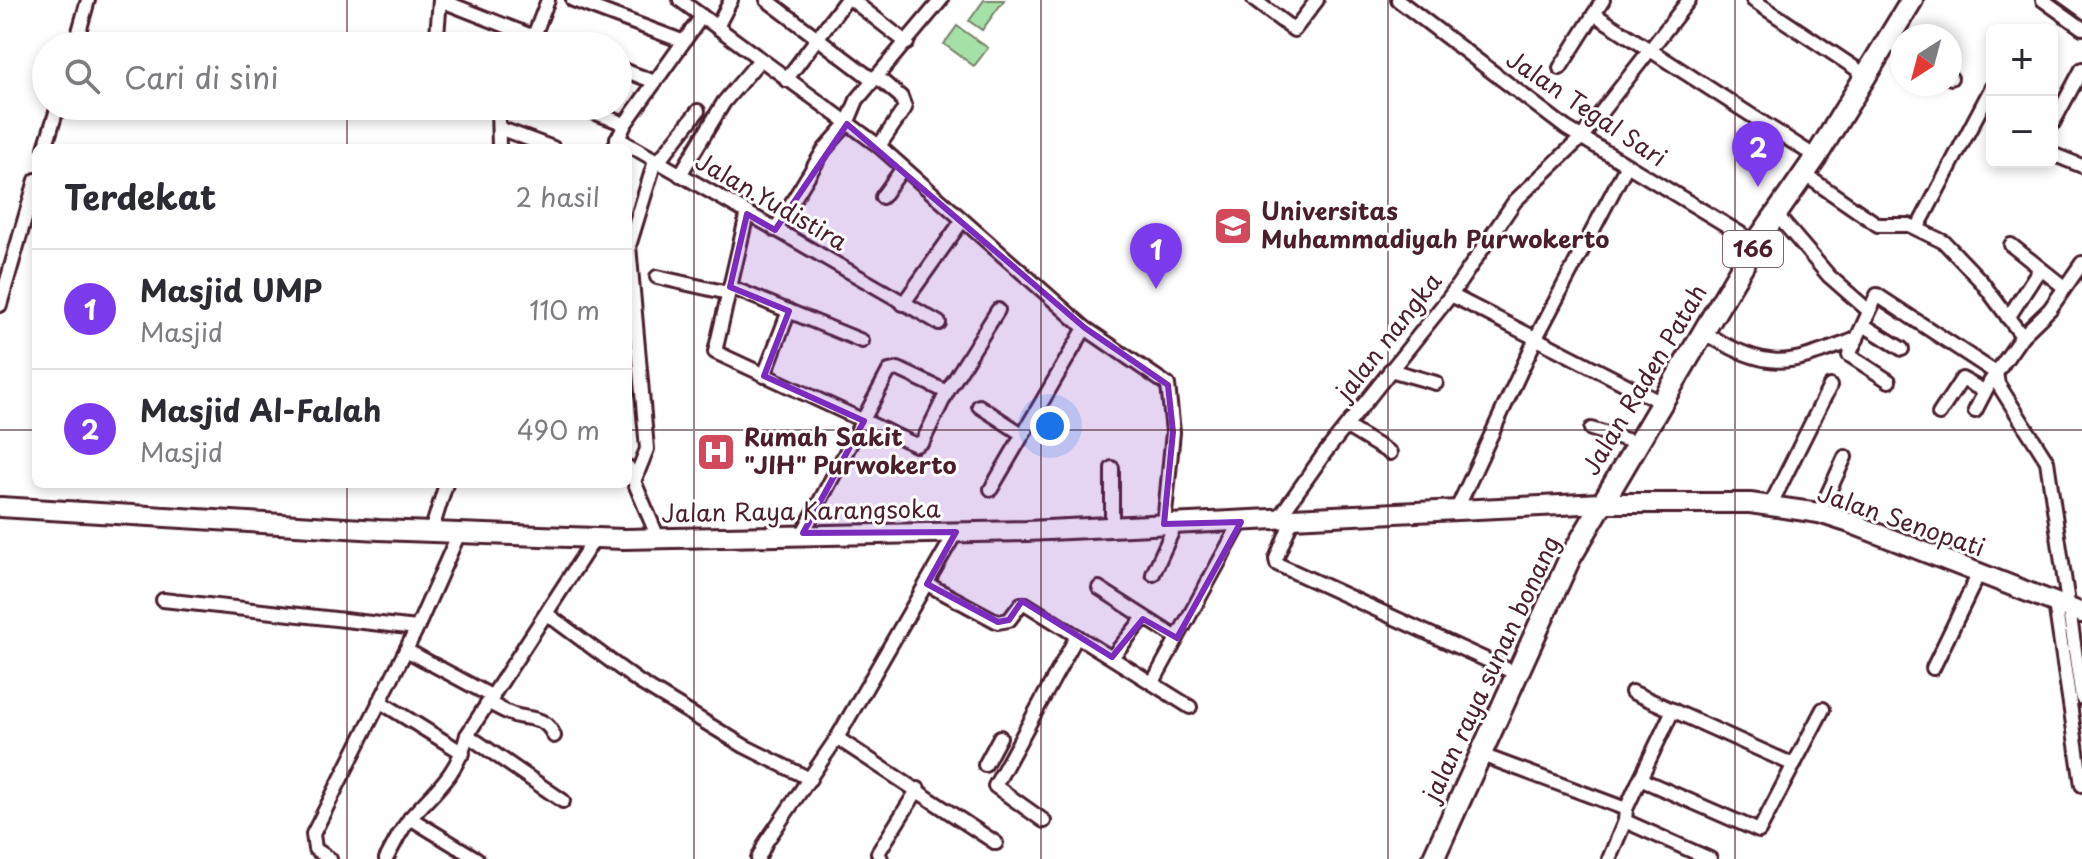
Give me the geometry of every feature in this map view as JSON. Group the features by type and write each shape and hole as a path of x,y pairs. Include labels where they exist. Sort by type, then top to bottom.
{"main road":[{"name":"Jalan Raden Patah","path":"1903,24 1912,0"},
{"name":"Jalan Raden Patah","path":"1602,503 1860,72 1890,50"},
{"name":"Jalan Senopati","path":"1602,503 1711,502 1819,513 2068,607"},
{"name":"Jalan Raya Karangsoka","path":"0,507 431,532 659,540 803,533 956,532 1241,522 1602,503"},
{"name":"jalan raya sunan bonang","path":"1433,859 1515,673 1569,560 1602,503"}],"street":[{"path":"79,32 88,0"},
{"path":"437,32 440,0 509,32"},
{"path":"535,32 548,0"},
{"path":"573,0 682,41"},
{"path":"680,0 759,61 879,146 1085,328 1168,385 1173,432 1170,524 1153,574"},
{"path":"717,27 731,0"},
{"path":"767,0 901,97 905,108 879,146"},
{"path":"786,80 849,0 907,43"},
{"path":"1254,0 1294,30 1317,0"},
{"name":"Jalan Tegal Sari","path":"1398,0 1581,138 1756,243"},
{"path":"1560,68 1603,0"},
{"name":"jalan nangka","path":"1515,673 1277,564 1285,520 1347,427 1451,295 1523,192 1581,138 1689,0"},
{"path":"1753,0 1860,72"},
{"path":"2043,0 2082,28"},
{"path":"775,230 824,150 847,124 857,100 939,1"},
{"path":"1594,14 1808,159 1878,225 1918,227 1944,242 2022,336"},
{"path":"632,114 702,16"},
{"path":"680,175 724,102 759,61"},
{"path":"2058,114 2082,69"},
{"path":"632,73 655,82"},
{"path":"1918,227 1987,96"},
{"path":"632,234 657,162 698,111"},
{"path":"46,144 54,120"},
{"path":"499,120 499,144"},
{"path":"614,120 625,124"},
{"path":"615,143 628,120"},
{"path":"499,128 542,144"},
{"name":"Jalan.Yudistira","path":"632,151 939,323"},
{"path":"2058,156 2082,166"},
{"path":"1456,511 1537,336 1626,167"},
{"path":"882,197 903,168"},
{"path":"0,305 32,194"},
{"path":"747,214 715,352 919,445 947,392 998,310"},
{"path":"1776,214 1829,276 1872,306"},
{"path":"911,308 962,221"},
{"path":"2011,245 2064,287"},
{"path":"1975,411 1989,383 2022,336 2050,309 2082,263"},
{"path":"2008,318 2039,270"},
{"path":"657,277 729,290 862,341"},
{"path":"1451,295 1537,336 1662,403"},
{"path":"1889,381 1849,355 1877,295 1989,383"},
{"path":"764,376 789,311"},
{"path":"1865,326 1902,349"},
{"path":"991,489 1085,328"},
{"path":"632,332 647,449 632,473 659,540"},
{"path":"1704,333 1744,355 1776,363 1806,358 1857,339"},
{"path":"803,533 893,369 947,392"},
{"path":"1390,370 1436,383"},
{"path":"1939,414 1962,379 1998,384 2047,461 2082,698"},
{"path":"1770,506 1830,386"},
{"path":"979,406 1022,434"},
{"path":"1347,427 1390,453"},
{"path":"1591,429 1637,443"},
{"path":"1819,513 1845,457"},
{"path":"1112,468 1112,526"},
{"path":"431,532 445,488"},
{"path":"1153,682 1241,522"},
{"path":"758,859 766,842 837,738 956,532"},
{"path":"330,859 315,849 313,834 417,628 459,533"},
{"path":"386,859 410,818 440,790 463,753 467,735 595,538"},
{"path":"1933,668 1979,573"},
{"path":"927,584 998,622 1009,620 1021,604 1026,604 1190,707"},
{"path":"1099,588 1177,638"},
{"path":"163,600 417,628"},
{"path":"2068,607 2082,785"},
{"path":"547,614 639,682 744,746 810,779"},
{"path":"1112,657 1143,619"},
{"path":"1044,821 995,786 1077,636"},
{"path":"406,650 514,715 540,720 554,736"},
{"path":"1632,692 1794,765"},
{"path":"379,701 463,753"},
{"path":"1640,779 1758,832 1823,709"},
{"path":"1609,859 1640,779 1673,710"},
{"path":"467,735 563,801"},
{"path":"985,765 1000,737"},
{"path":"837,738 996,843"},
{"path":"993,750 1010,760"},
{"path":"1479,754 1626,815 1710,859"},
{"path":"881,859 878,853 918,789"},
{"path":"410,818 477,859"}],"highlighted area":[{"path":"847,124 1085,328 1168,385 1173,432 1164,524 1241,522 1177,638 1143,619 1112,657 1022,601 1009,620 998,622 927,584 956,532 803,533 864,421 764,376 789,311 730,287 747,214 775,230"}],"green space":[{"path":"984,0 1004,0 982,30 969,21"},
{"path":"957,26 988,48 974,66 944,44"}],"place":[{"name":"Masjid Al-Falah","path":"1758,187"},
{"name":"Universitas Muhammadiyah Purwokerto","path":"1233,226"},
{"name":"Masjid UMP","path":"1156,289"},
{"name":"Rumah Sakit \"JIH\" Purwokerto","path":"716,452"}]}
